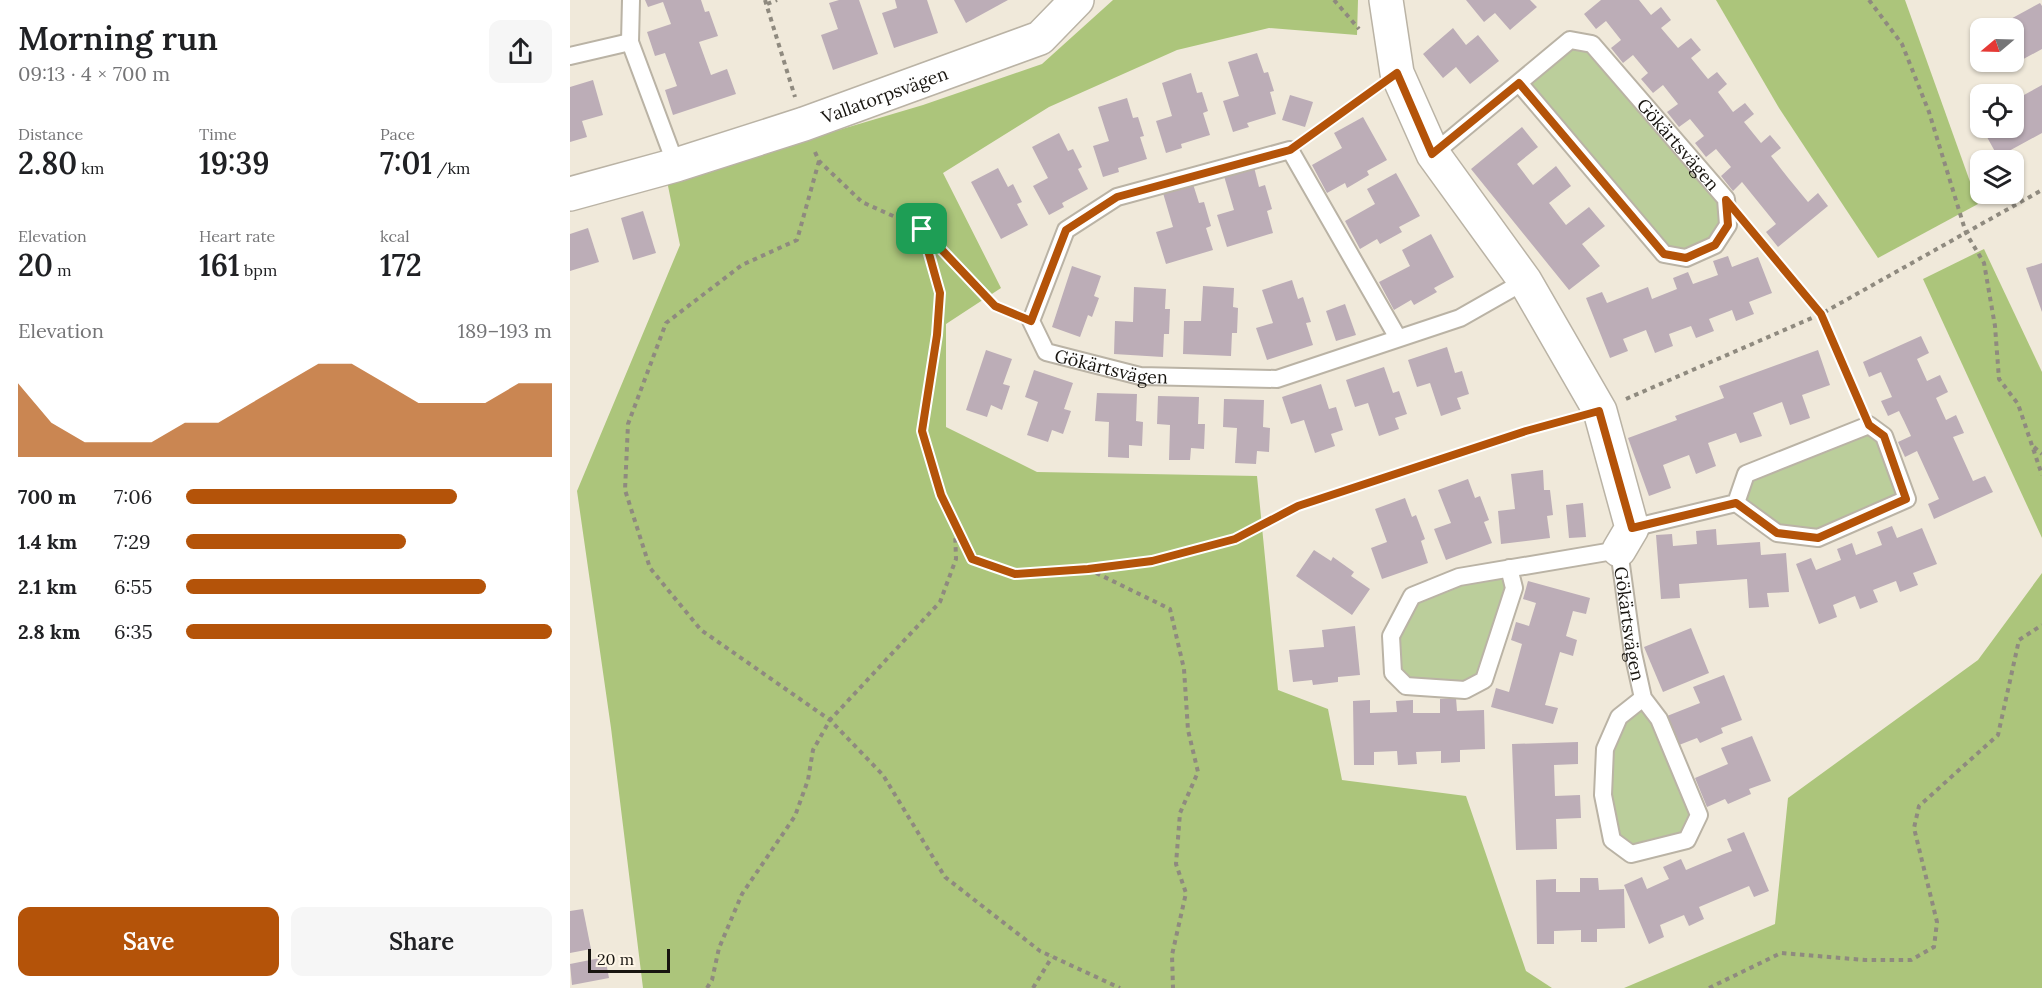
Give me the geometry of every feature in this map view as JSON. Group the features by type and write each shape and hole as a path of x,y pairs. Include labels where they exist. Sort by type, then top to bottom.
{"street":[{"name":"Vallatorpsvägen","path":"570,194 676,165 804,124 1040,38 1077,0"},
{"name":"Gökärtsvägen","path":"1386,0 1397,73 1432,154 1525,281 1599,411 1625,539"}],"lane":[{"path":"631,0 630,42 676,165"},
{"name":"Gökärtsvägen","path":"1432,154 1570,40 1592,44 1726,200 1728,225 1715,245 1686,258 1664,254 1519,83"},
{"path":"570,56 630,42"},
{"path":"1031,321 1066,230 1117,197 1290,150 1398,338"},
{"name":"Gökärtsvägen","path":"1031,321 1046,352 1140,376 1277,379 1460,318 1525,281"},
{"path":"1869,425 1884,436 1906,499 1818,538 1777,533 1736,503 1746,474 1869,425"},
{"name":"Gökärtsvägen","path":"1509,568 1514,588 1484,680 1465,690 1406,686 1393,674 1391,636 1412,596 1458,577 1509,568 1625,539 1736,503"},
{"name":"Gökärtsvägen","path":"1625,539 1633,653 1643,698 1659,719 1699,815 1687,840 1631,854 1612,840 1604,795 1605,749 1619,717 1643,698"}],"path":[{"path":"777,0 766,2 804,124 819,161 862,202 922,229 995,306 1031,321"},
{"path":"1869,0 1902,44 1929,112 1966,233 1984,263 1995,326 2000,379 2018,404 2042,475"},
{"path":"1290,150 1397,73"},
{"path":"819,161 797,240 742,266 666,323 628,424 626,490 650,568 701,630 830,720 883,775 945,877 1040,951 1120,988"},
{"path":"922,229 940,293 937,335 922,431 941,495 972,559 1015,574 1088,569 1152,561 1235,539 1298,506 1526,431 1599,411 1821,314 2042,190"},
{"path":"1726,200 1821,314 1869,425"},
{"path":"2034,447 2042,454"},
{"path":"707,988 719,948 742,894 795,816 808,780 813,750 830,720 940,602 956,559 955,525"},
{"path":"1088,569 1170,609 1184,669 1188,730 1198,772 1180,813 1176,864 1186,893 1172,955 1173,988"},
{"path":"1709,988 1781,953 1865,960 1911,960 1934,947 1937,922 1914,828 1919,806 1998,735 2019,640 2042,625"},
{"path":"1033,988 1052,957"}],"green space":[{"path":"1113,0 1358,0 1357,35 1269,28 1177,50 1049,107 943,173 1001,288 946,324 946,427 1037,472 1257,476 1278,690 1328,709 1342,780 1466,796 1526,971 1552,988 643,988 611,728 577,491 680,245 667,181 923,105 1042,64"},
{"path":"1716,0 1905,0 1970,182 1970,204 1978,204 1878,258 1779,108"},
{"path":"1570,40 1592,44 1726,199 1715,245 1664,254 1519,83"},
{"path":"1984,249 2042,372 2042,538 1923,279"},
{"path":"1869,425 1907,499 1818,538 1777,533 1736,503 1746,474"},
{"path":"1509,568 1514,588 1484,680 1465,690 1406,686 1391,636 1412,596"},
{"path":"2042,573 2042,988 1624,988 1775,924 1788,798 1978,660"},
{"path":"1643,698 1699,815 1687,840 1631,854 1612,840 1603,795 1619,717"}],"building":[{"path":"645,0 701,0 705,12 709,11 718,36 699,42 711,75 727,69 736,94 673,115 665,90 677,86 665,53 655,56 647,32 671,24 663,2 648,7"},
{"path":"839,0 859,0 878,54 833,70 821,35 838,29 829,3"},
{"path":"895,0 927,0 938,33 894,48 882,13 897,8"},
{"path":"954,0 1008,0 966,23"},
{"path":"1466,0 1530,0 1537,7 1510,30 1495,13 1484,22"},
{"path":"1601,0 1639,0 1651,15 1661,7 1671,20 1661,28 1678,48 1691,38 1701,50 1691,58 1708,79 1717,72 1727,84 1718,92 1733,112 1745,103 1754,114 1744,122 1761,143 1770,135 1781,148 1771,156 1789,179 1808,202 1818,193 1828,206 1778,247 1766,232 1776,224 1742,182 1733,191 1721,176 1731,167 1716,149 1706,157 1695,143 1704,136 1690,119 1679,127 1667,112 1678,104 1663,85 1653,93 1641,79 1648,73 1633,55 1623,63 1611,48 1621,40 1606,21 1596,29 1584,14"},
{"path":"2040,3 2042,6 2042,49 2024,59 2024,18 2012,18"},
{"path":"1453,28 1466,45 1478,35 1499,61 1470,84 1456,67 1443,78 1423,54"},
{"path":"1257,53 1264,73 1268,72 1274,91 1270,92 1276,114 1247,123 1249,127 1233,132 1223,101 1239,96 1228,62"},
{"path":"1191,73 1197,93 1202,92 1208,111 1203,113 1210,135 1181,144 1182,148 1166,153 1156,121 1172,116 1162,83"},
{"path":"593,80 603,115 582,121 587,137 570,142 570,87"},
{"path":"2042,85 2042,133 2011,150 1994,150 1988,138 2024,138 2024,95"},
{"path":"1290,95 1313,102 1305,127 1282,120"},
{"path":"1127,98 1133,118 1138,117 1144,136 1140,137 1147,159 1118,168 1119,172 1103,177 1093,146 1109,141 1098,107"},
{"path":"1363,117 1387,160 1367,171 1369,175 1347,188 1345,183 1327,193 1312,165 1342,148 1334,133"},
{"path":"1522,127 1538,147 1517,164 1533,185 1556,166 1571,186 1549,203 1566,225 1589,207 1605,226 1582,244 1600,266 1569,290 1471,169"},
{"path":"1059,133 1068,151 1073,149 1082,167 1078,169 1088,189 1062,203 1064,207 1049,215 1033,186 1048,178 1032,147"},
{"path":"1254,167 1259,187 1265,185 1272,209 1267,211 1273,233 1227,247 1217,215 1234,210 1224,176"},
{"path":"998,168 1008,187 1013,184 1022,202 1017,204 1028,225 1001,239 971,182"},
{"path":"1396,173 1420,216 1399,227 1402,232 1380,244 1377,239 1360,249 1345,221 1375,204 1367,189"},
{"path":"1193,184 1199,203 1204,202 1211,226 1206,228 1213,250 1166,264 1156,232 1173,227 1163,193"},
{"path":"643,211 656,253 633,260 621,218"},
{"path":"588,228 599,262 570,271 570,234"},
{"path":"1431,234 1454,277 1434,288 1437,292 1414,305 1411,300 1394,310 1379,282 1410,266 1402,250"},
{"path":"1728,256 1732,267 1758,257 1772,293 1749,302 1754,314 1736,321 1732,310 1709,319 1714,331 1696,338 1691,326 1669,334 1673,346 1655,353 1646,330 1623,339 1628,351 1610,358 1586,298 1602,292 1607,303 1648,287 1652,299 1677,289 1673,278 1688,272 1693,284 1718,275 1713,261"},
{"path":"2042,263 2042,312 2026,268"},
{"path":"1072,266 1101,276 1094,296 1099,298 1092,317 1088,315 1080,337 1052,327"},
{"path":"1292,280 1298,299 1303,297 1311,322 1306,323 1313,345 1267,360 1256,328 1273,323 1262,290"},
{"path":"1203,286 1234,288 1233,307 1238,308 1237,333 1232,333 1231,356 1183,354 1184,321 1201,321"},
{"path":"1134,287 1166,289 1165,309 1170,309 1169,334 1164,334 1163,357 1114,354 1115,321 1133,322"},
{"path":"1345,304 1356,335 1336,341 1326,311"},
{"path":"1921,336 1929,353 1917,359 1927,381 1940,375 1948,392 1936,398 1946,420 1956,415 1964,433 1953,437 1973,481 1985,476 1993,492 1934,519 1928,504 1939,499 1917,451 1905,457 1898,442 1911,436 1899,411 1888,416 1881,401 1892,397 1881,372 1869,377 1863,362"},
{"path":"1447,347 1455,373 1462,371 1469,394 1457,398 1461,409 1441,416 1430,383 1417,387 1408,360"},
{"path":"986,350 1012,359 1003,384 1010,386 1002,410 991,405 987,417 966,410"},
{"path":"1818,350 1830,385 1802,395 1810,418 1790,425 1782,402 1753,413 1762,436 1740,443 1736,433 1708,443 1716,466 1696,474 1689,455 1663,465 1671,488 1649,496 1628,438 1677,420 1675,416 1724,398 1719,386"},
{"path":"1384,367 1393,393 1399,391 1407,414 1395,418 1399,429 1379,436 1368,403 1355,407 1346,380"},
{"path":"1034,370 1073,383 1064,409 1071,411 1063,434 1052,430 1048,442 1027,435 1038,402 1025,397"},
{"path":"1321,384 1329,409 1336,407 1343,430 1331,434 1335,446 1315,453 1304,420 1291,424 1282,397"},
{"path":"1097,393 1137,394 1136,421 1143,422 1142,446 1129,445 1129,458 1108,457 1109,422 1095,421"},
{"path":"1158,396 1199,397 1198,424 1205,424 1204,449 1191,448 1190,460 1169,460 1170,425 1157,424"},
{"path":"1224,399 1264,400 1263,427 1270,428 1269,452 1257,451 1256,464 1235,463 1237,428 1223,427"},
{"path":"1543,470 1544,490 1550,490 1553,515 1547,516 1550,538 1501,544 1498,511 1515,509 1511,474"},
{"path":"1468,479 1475,498 1480,496 1489,520 1484,522 1492,543 1446,560 1434,529 1451,523 1438,490"},
{"path":"1405,498 1412,517 1416,515 1425,539 1421,541 1428,563 1382,579 1371,548 1387,542 1375,509"},
{"path":"1583,503 1586,537 1569,538 1566,505"},
{"path":"1892,526 1897,538 1922,528 1937,564 1913,573 1918,585 1900,592 1896,581 1873,590 1878,602 1860,609 1855,596 1833,605 1837,617 1819,624 1796,564 1811,558 1816,570 1841,560 1837,549 1852,543 1856,555 1882,545 1877,532"},
{"path":"1716,529 1717,545 1760,542 1761,555 1786,553 1789,592 1767,593 1769,607 1749,608 1747,579 1679,584 1680,598 1661,599 1656,535 1672,534 1673,546 1697,544 1696,531"},
{"path":"1314,550 1331,561 1333,557 1354,572 1351,576 1370,589 1352,615 1296,576"},
{"path":"1528,581 1590,598 1586,614 1573,611 1566,636 1577,640 1573,656 1560,652 1545,705 1558,708 1553,724 1491,707 1496,688 1509,692 1522,644 1511,640 1516,622 1529,626 1536,603 1523,599"},
{"path":"1355,626 1360,675 1338,677 1338,682 1313,685 1312,680 1293,682 1289,650 1324,647 1322,630"},
{"path":"1691,628 1709,673 1663,692 1644,647"},
{"path":"1724,675 1742,720 1721,728 1723,733 1700,743 1697,738 1679,745 1667,716 1700,703 1693,687"},
{"path":"1456,698 1457,711 1484,710 1485,749 1460,750 1460,762 1441,763 1441,751 1416,752 1417,764 1398,765 1397,751 1374,752 1374,765 1354,765 1353,701 1370,700 1370,713 1397,712 1396,701 1413,700 1413,713 1440,713 1440,699"},
{"path":"1752,736 1771,781 1749,789 1751,794 1728,804 1725,799 1707,807 1695,778 1728,764 1721,748"},
{"path":"1578,742 1578,764 1554,765 1555,796 1580,795 1581,818 1556,819 1557,849 1516,850 1512,744"},
{"path":"1744,832 1769,891 1754,897 1749,886 1699,907 1704,919 1689,926 1684,915 1660,925 1664,937 1649,944 1624,885 1642,877 1647,889 1669,879 1663,867 1681,859 1686,870 1732,851 1727,839"},
{"path":"1580,878 1598,878 1599,890 1624,889 1625,928 1597,929 1597,942 1581,942 1581,930 1554,931 1554,944 1537,944 1536,880 1556,879 1556,892 1580,892"},
{"path":"583,909 591,949 570,953 570,911"},
{"path":"605,957 609,978 572,985 570,964"}],"route":[{"path":"1397,73 1432,154 1519,83 1664,254 1686,258 1715,245 1728,225 1726,200 1821,314 1869,425 1884,436 1906,499 1818,538 1777,533 1736,503 1632,528 1599,411 1526,431 1298,506 1235,539 1152,561 1088,569 1015,574 972,559 941,495 922,431 937,335 940,293 922,229 995,306 1031,321 1066,230 1117,197 1290,150 1397,73"}]}
